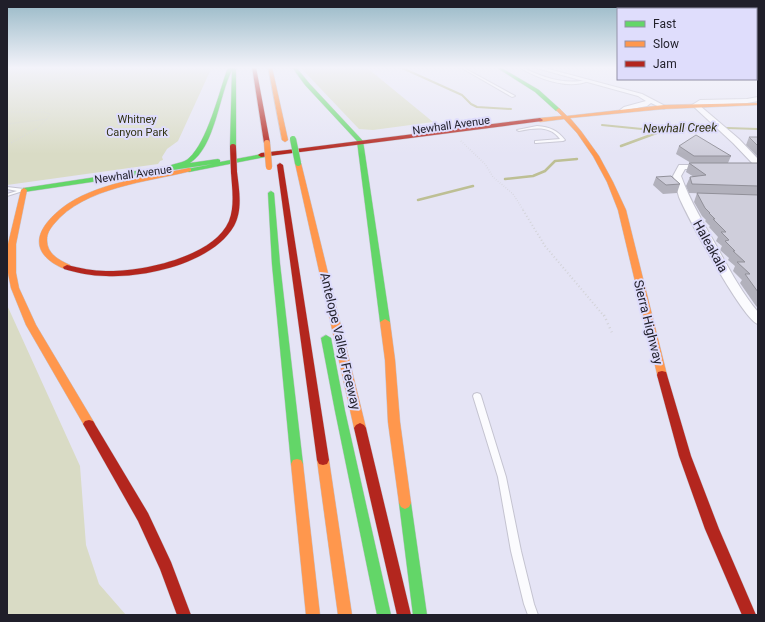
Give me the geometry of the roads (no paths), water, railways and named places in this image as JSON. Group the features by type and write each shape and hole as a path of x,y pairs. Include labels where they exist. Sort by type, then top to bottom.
{"main road":[{"path":"163,169 187,162 194,157 209,127 220,96"},
{"path":"233,96 234,148 234,162 234,172 235,202 234,218 224,235 214,243 186,259 169,265 131,273 94,274 77,271 54,261 46,254 43,246 43,238 46,229 52,221 71,205 97,192 145,179 234,162 278,153"},
{"name":"Antelope Valley Freeway","path":"264,96 280,141 294,163 404,615"},
{"path":"270,96 280,141"},
{"path":"274,96 280,141 280,165 345,615"},
{"name":"Antelope Valley Freeway","path":"279,96 280,141 270,174 276,264 313,615"},
{"path":"319,96 360,141 390,360 394,422 420,615"},
{"name":"Sierra Highway","path":"543,96 580,132 599,159 616,193 622,210 655,349 685,456 712,529 749,615"},
{"name":"Newhall Avenue","path":"24,190 360,141 438,134 562,113 650,102 758,99"},
{"name":"Newhall Avenue","path":"562,113 694,105 758,104"},
{"path":"294,163 310,255"},
{"path":"24,190 12,234 11,246 10,271 18,297 31,325 143,517 166,568 184,615"},
{"path":"325,328 340,411 384,615"}],"street":[{"path":"641,96 650,102 664,107"},
{"path":"755,166 736,141 694,105 700,102 747,101 758,99"},
{"path":"622,110 628,106 646,104 650,102"},
{"path":"736,141 750,141"},
{"name":"Haleakala","path":"713,167 682,167 677,176 744,303 758,320"}],"lane":[{"path":"520,130 544,126 550,128 563,140 536,142"},
{"path":"7,188 24,190"},
{"path":"7,196 24,190"},
{"path":"477,396 502,477 516,551 529,604 534,615"}],"waterway":[{"name":"Newhall Creek","path":"463,96 471,104 477,107 511,109"},
{"name":"Newhall Creek","path":"602,125 642,129"},
{"name":"Newhall Creek","path":"675,129 697,127 758,129"},
{"name":"Newhall Creek","path":"642,129 652,130"},
{"name":"Newhall Creek","path":"642,129 661,131 675,129"},
{"name":"Newhall Creek","path":"669,130 675,129"},
{"path":"621,146 659,132"},
{"path":"505,179 533,176 545,171 555,161 577,159"},
{"path":"418,200 473,186"}],"park label":[{"name":"Whitney Canyon Park","path":"137,125"}]}
